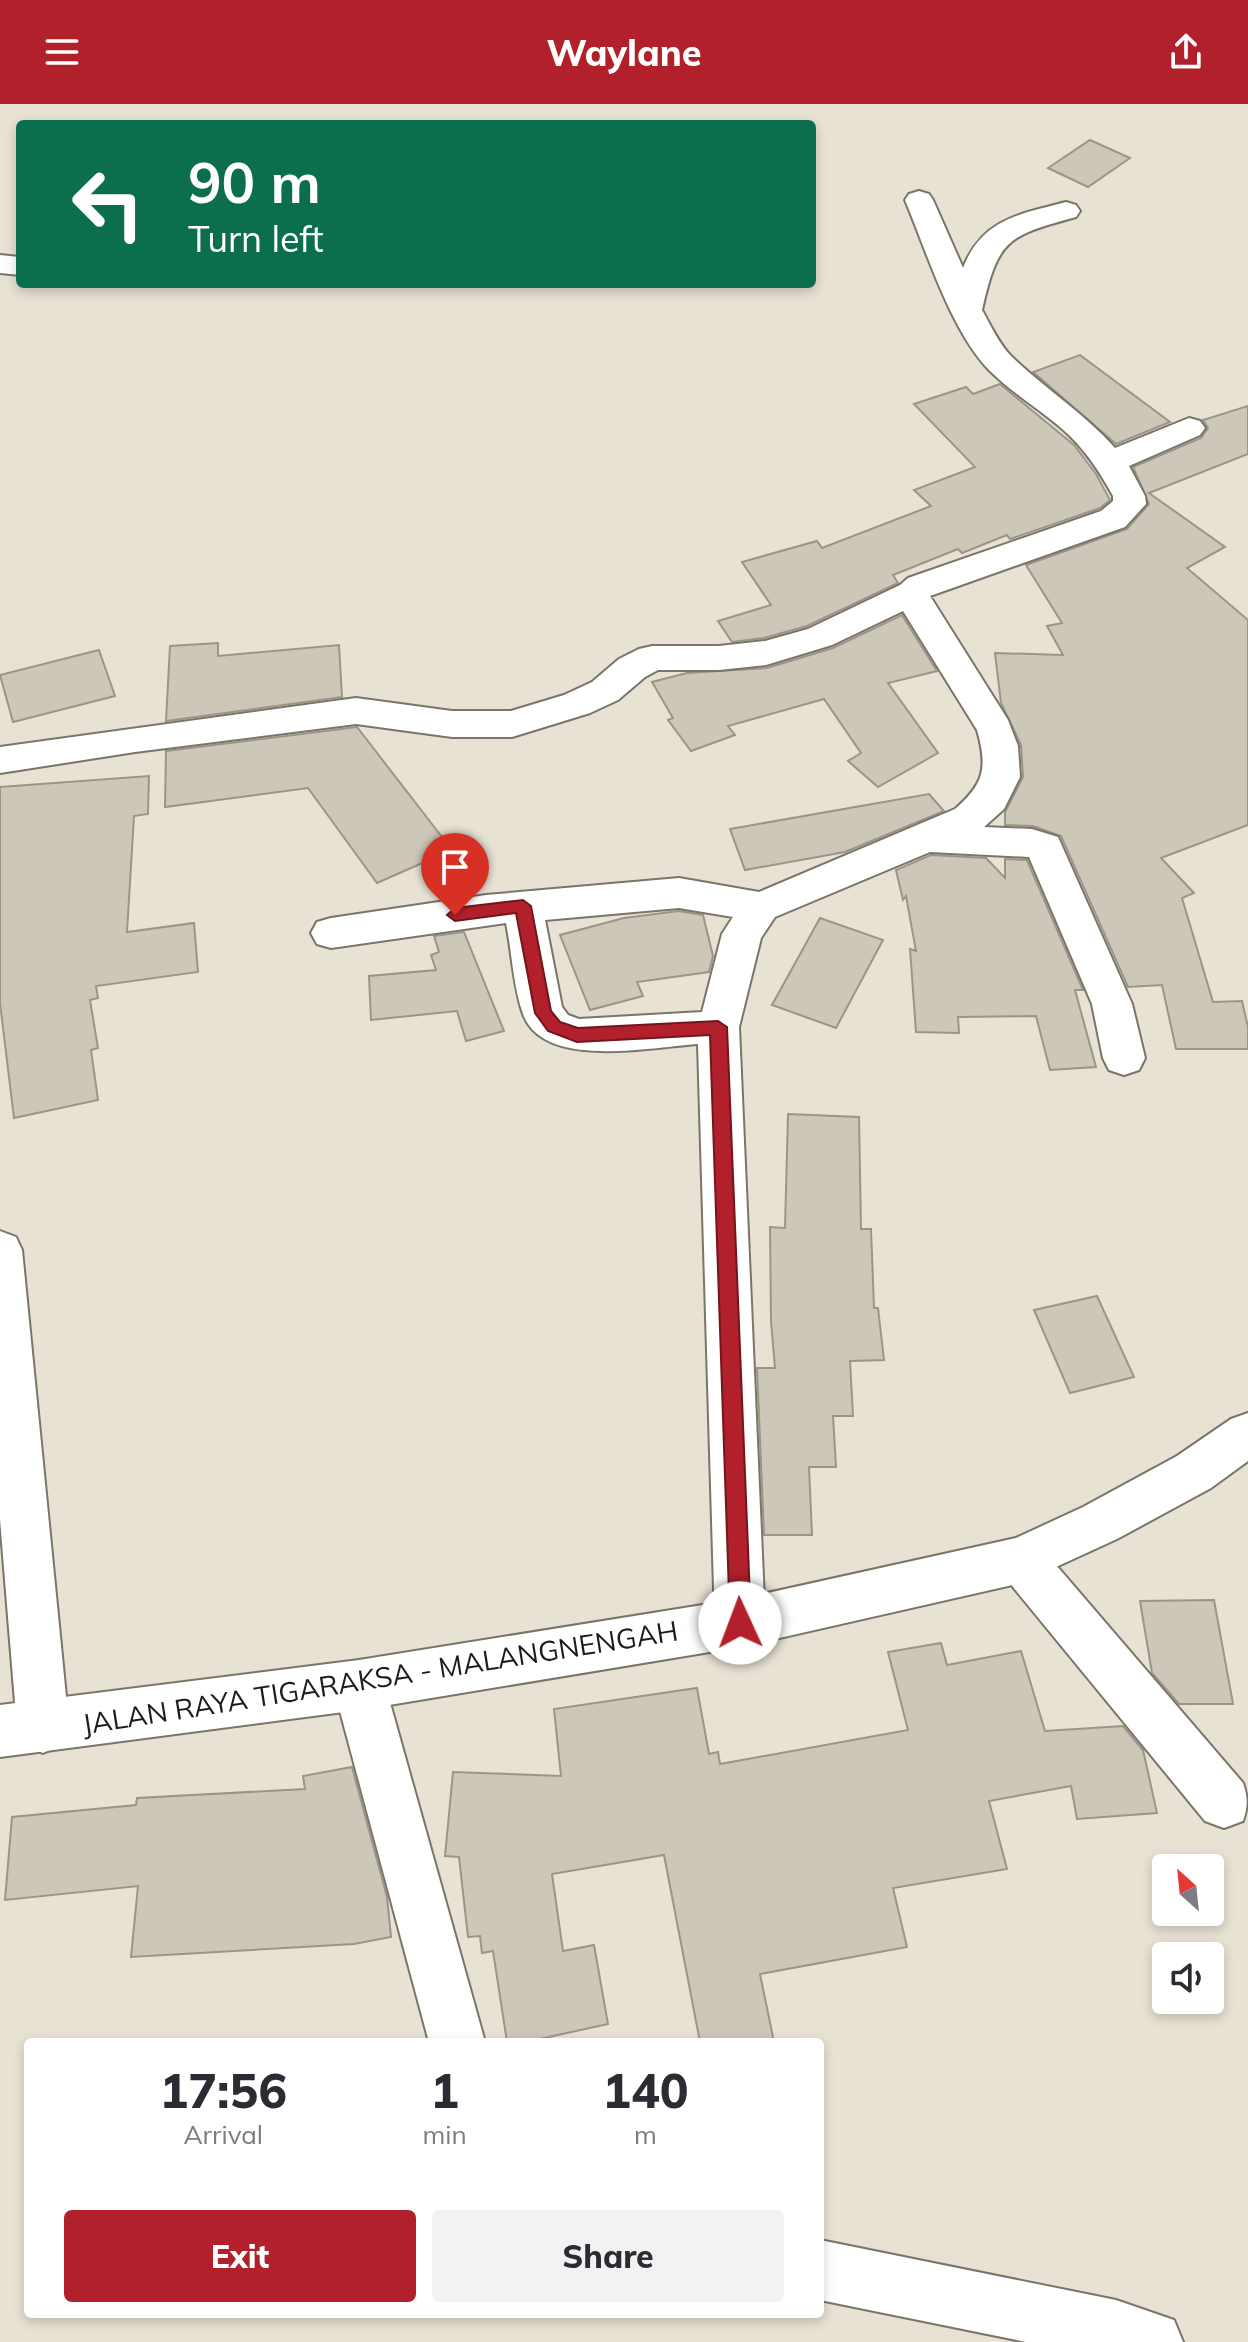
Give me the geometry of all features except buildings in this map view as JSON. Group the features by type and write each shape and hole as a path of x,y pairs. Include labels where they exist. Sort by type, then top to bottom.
{"street":[{"path":"0,760 356,711 452,724 512,724 577,704 605,691 632,668 652,658 719,658 766,653 820,637 912,593 920,586 1113,519 1129,504 1124,485 1110,462 1082,430 1000,363 967,310 919,200"},
{"path":"967,310 978,262 990,242 1024,222 1066,211"},
{"path":"1110,462 1189,428"},
{"path":"331,933 523,906 679,893 761,907 968,819 991,799 1001,777 1000,746 995,729 914,602 912,593"},
{"path":"923,838 1032,843 1044,847 1112,1004 1124,1058"},
{"path":"523,906 543,1013 554,1026 577,1035 718,1027"},
{"path":"740,1623 718,1027 742,934 761,907"},
{"path":"0,1250 22,1729"},
{"name":"JALAN RAYA TIGARAKSA - MALANGNENGAH","path":"22,1729 359,1685 740,1623 1021,1560 1100,1523 1194,1472 1248,1434"},
{"path":"1021,1560 1224,1802"},
{"path":"359,1685 456,2038"},
{"path":"824,2271 1116,2330 1152,2342"}],"route":[{"path":"455,915 523,906 543,1013 554,1026 577,1035 718,1027 740,1623"}]}
